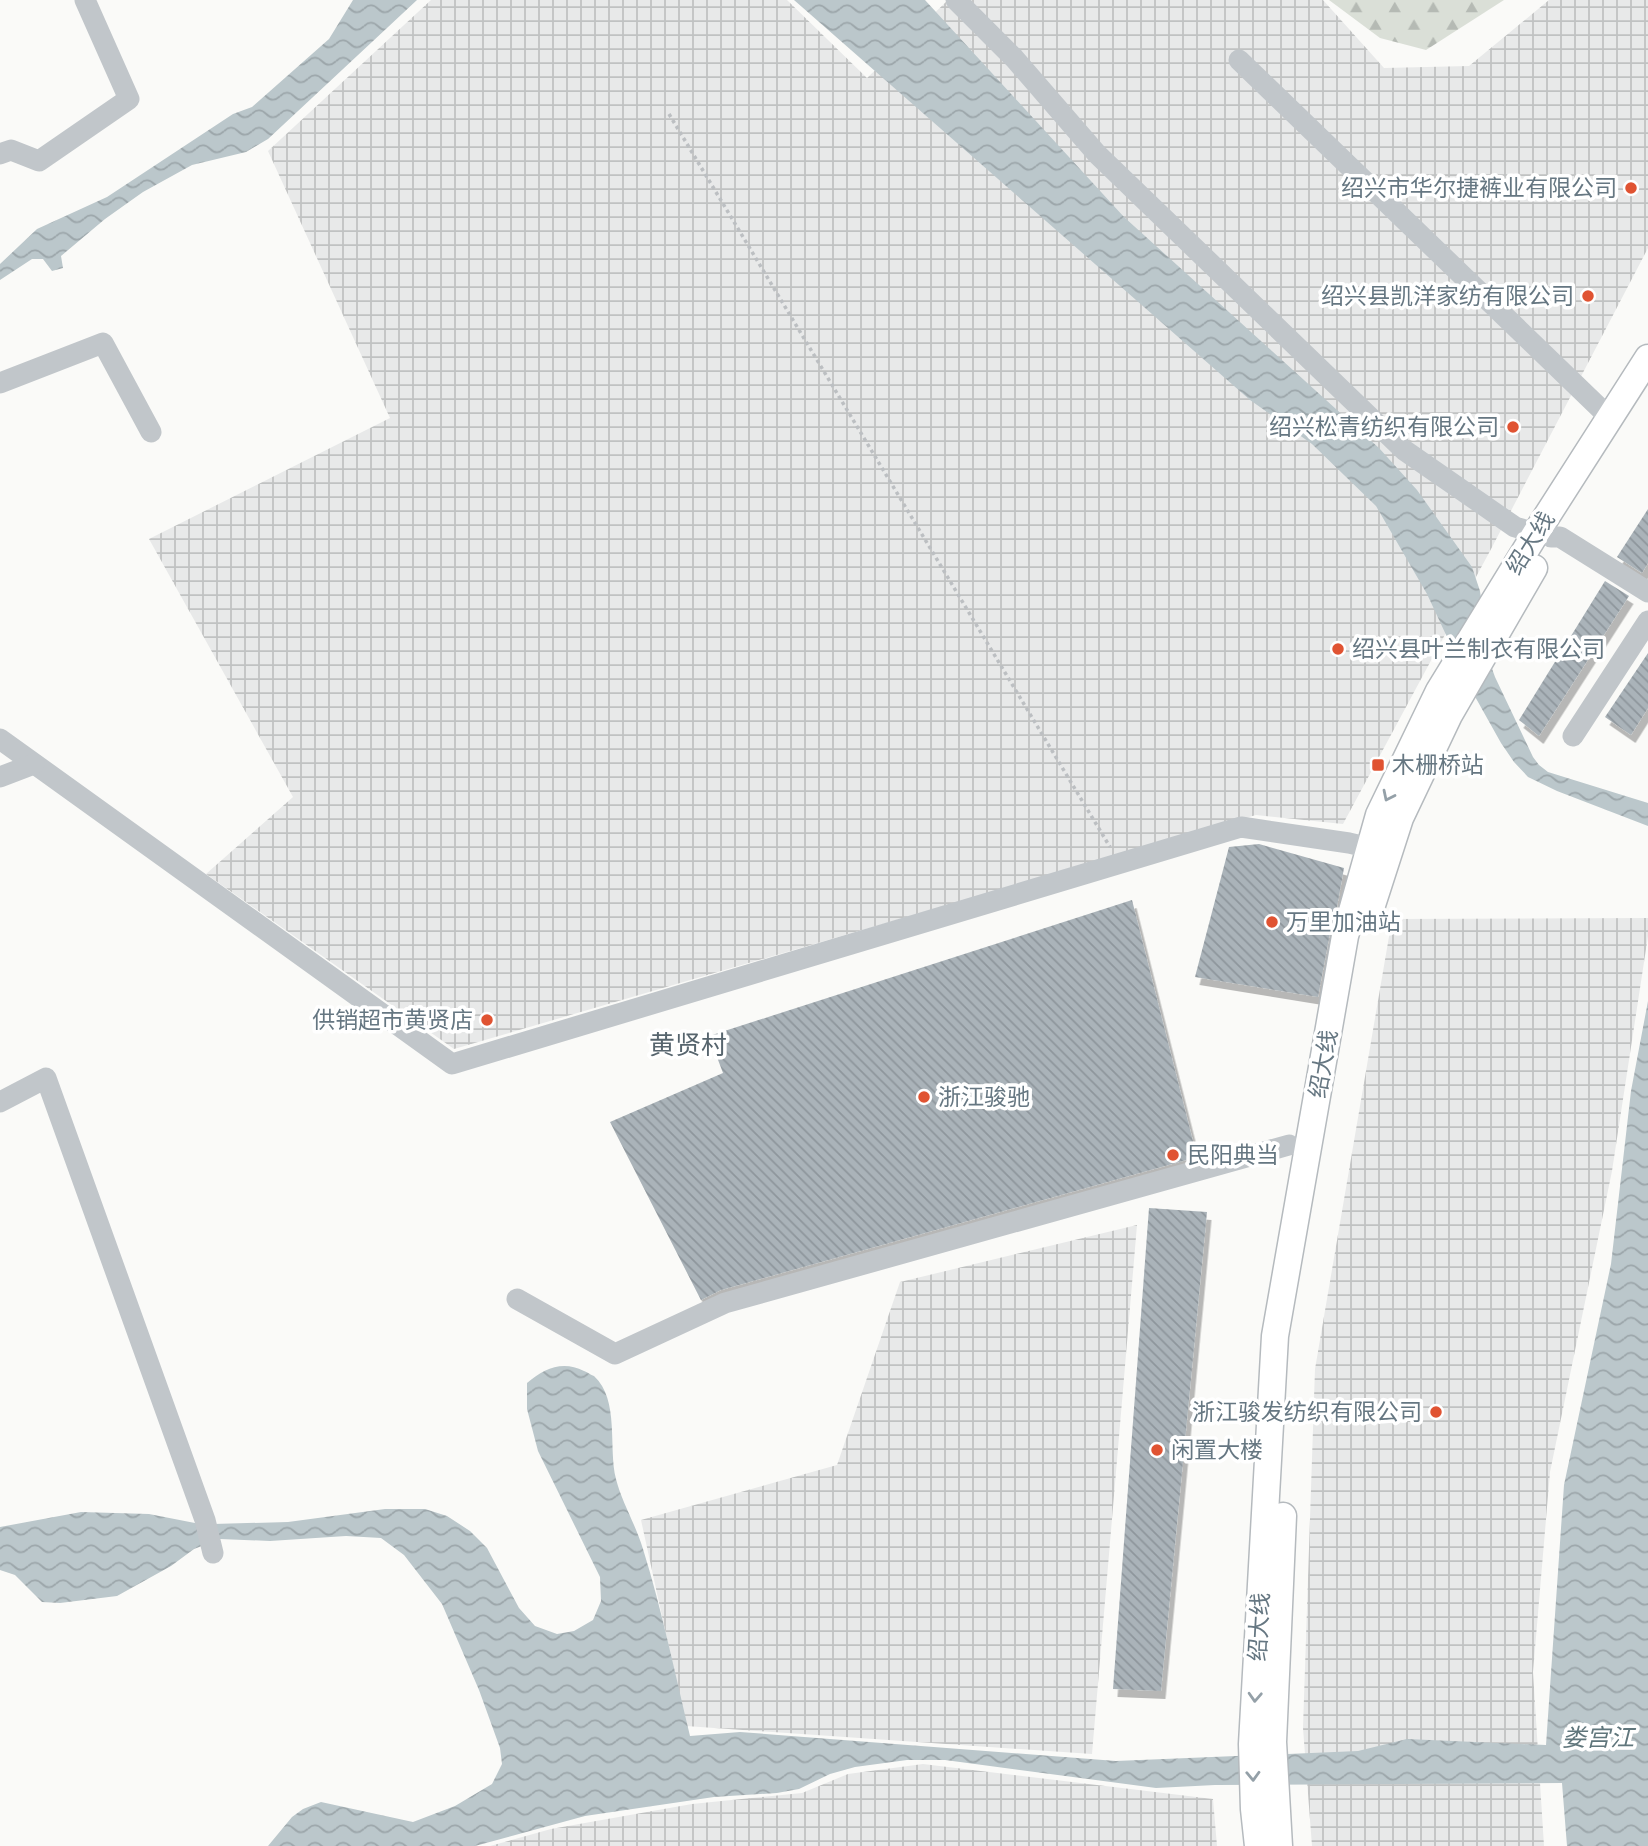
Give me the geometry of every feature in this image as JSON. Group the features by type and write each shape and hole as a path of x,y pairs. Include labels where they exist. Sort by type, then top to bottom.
{"main road":[{"name":"绍大线","path":"1258,1846 1265,1806 1263,1743 1290,1338 1360,940 1379,850 1400,818 1444,703 1544,535 1615,423 1648,358"},
{"name":"绍大线","path":"1615,423 1648,386"},
{"name":"绍大线","path":"1265,1806 1279,1846"}],"street":[{"path":"0,154 11,150 39,161 129,99 85,0"},
{"path":"956,0 1014,58 1097,154 1404,450 1515,527 1560,537 1648,592"},
{"path":"1239,60 1615,423"},
{"path":"0,383 103,343 151,432"},
{"path":"1573,736 1648,621"},
{"path":"0,739 452,1063 1241,827 1379,850"},
{"path":"0,777 34,764"},
{"path":"0,1102 46,1078 205,1520 212,1549"},
{"path":"517,1299 615,1354 725,1303 1289,1145"}],"path":[{"path":"669,114 1121,864"}],"shaded area":[{"path":"431,0 787,0 867,78 948,0 1323,0 1384,68 1469,66 1549,0 1648,0 1648,248 1490,551 1343,824 1256,815 454,1049 206,874 293,797 149,539 390,418 268,151"},
{"path":"1648,918 1648,936 1612,1171 1550,1472 1533,1672 1544,1846 1312,1846 1303,1728 1315,1369 1392,919"},
{"path":"1137,1225 1092,1754 686,1726 641,1520 837,1465 900,1282"},
{"path":"923,1764 1213,1799 1217,1846 490,1846 551,1829 692,1804 802,1793 848,1774"}],"green space":[{"path":"1329,0 1504,0 1426,50 1380,38"}],"water":[{"path":"353,0 417,0 268,139 246,152 192,165 143,192 61,256 63,268 52,271 43,259 32,259 0,280 0,264 37,229 107,197 233,114 252,107 329,39"},
{"path":"794,0 925,0 1124,217 1379,448 1417,490 1472,567 1480,591 1490,663 1533,757 1548,772 1648,803 1648,826 1528,777 1501,743 1473,693 1427,594 1376,506 1312,444 1250,400"},
{"name":"娄宫江","path":"1648,1001 1648,1846 1567,1846 1562,1783 1215,1785 1156,1788 945,1760 907,1760 855,1767 830,1774 799,1789 777,1793 714,1797 585,1816 475,1846 268,1846 292,1817 321,1802 413,1822 455,1806 492,1784 502,1764 500,1748 479,1690 442,1604 404,1555 381,1538 346,1536 270,1541 220,1539 194,1549 171,1566 117,1596 60,1603 42,1602 15,1575 0,1570 0,1527 81,1512 149,1514 213,1524 288,1522 385,1509 425,1509 447,1516 470,1531 487,1548 519,1608 535,1626 557,1634 574,1631 593,1620 601,1601 600,1577 538,1451 527,1409 527,1383 554,1367 569,1366 594,1376 607,1398 616,1479 650,1572 690,1736 740,1732 1116,1761 1358,1751 1407,1739 1546,1745 1564,1485 1611,1264 1631,1091"}],"building":[{"path":"1648,509 1648,563 1642,573 1617,557"},
{"path":"1605,581 1629,596 1539,736 1519,720"},
{"path":"1648,653 1648,708 1631,735 1605,717"},
{"name":"万里加油站","path":"1259,844 1344,868 1318,997 1195,977 1229,847"},
{"name":"浙江骏驰","path":"1132,900 1197,1157 721,1290 701,1300 610,1122 723,1073 709,1036"},
{"name":"闲置大楼","path":"1149,1208 1207,1212 1161,1691 1113,1689"}],"place":[{"name":"绍兴市华尔捷裤业有限公司","path":"1631,188"},
{"name":"绍兴县凯洋家纺有限公司","path":"1588,296"},
{"name":"绍兴松青纺织有限公司","path":"1513,427"},
{"name":"绍兴县叶兰制衣有限公司","path":"1338,649"},
{"name":"木栅桥站","path":"1378,765"},
{"name":"万里加油站","path":"1272,922"},
{"name":"供销超市黄贤店","path":"487,1020"},
{"name":"浙江骏驰","path":"924,1097"},
{"name":"民阳典当","path":"1173,1155"},
{"name":"浙江骏发纺织有限公司","path":"1436,1412"},
{"name":"闲置大楼","path":"1157,1450"}],"district":[{"name":"黄贤村","path":"688,1045"}]}
